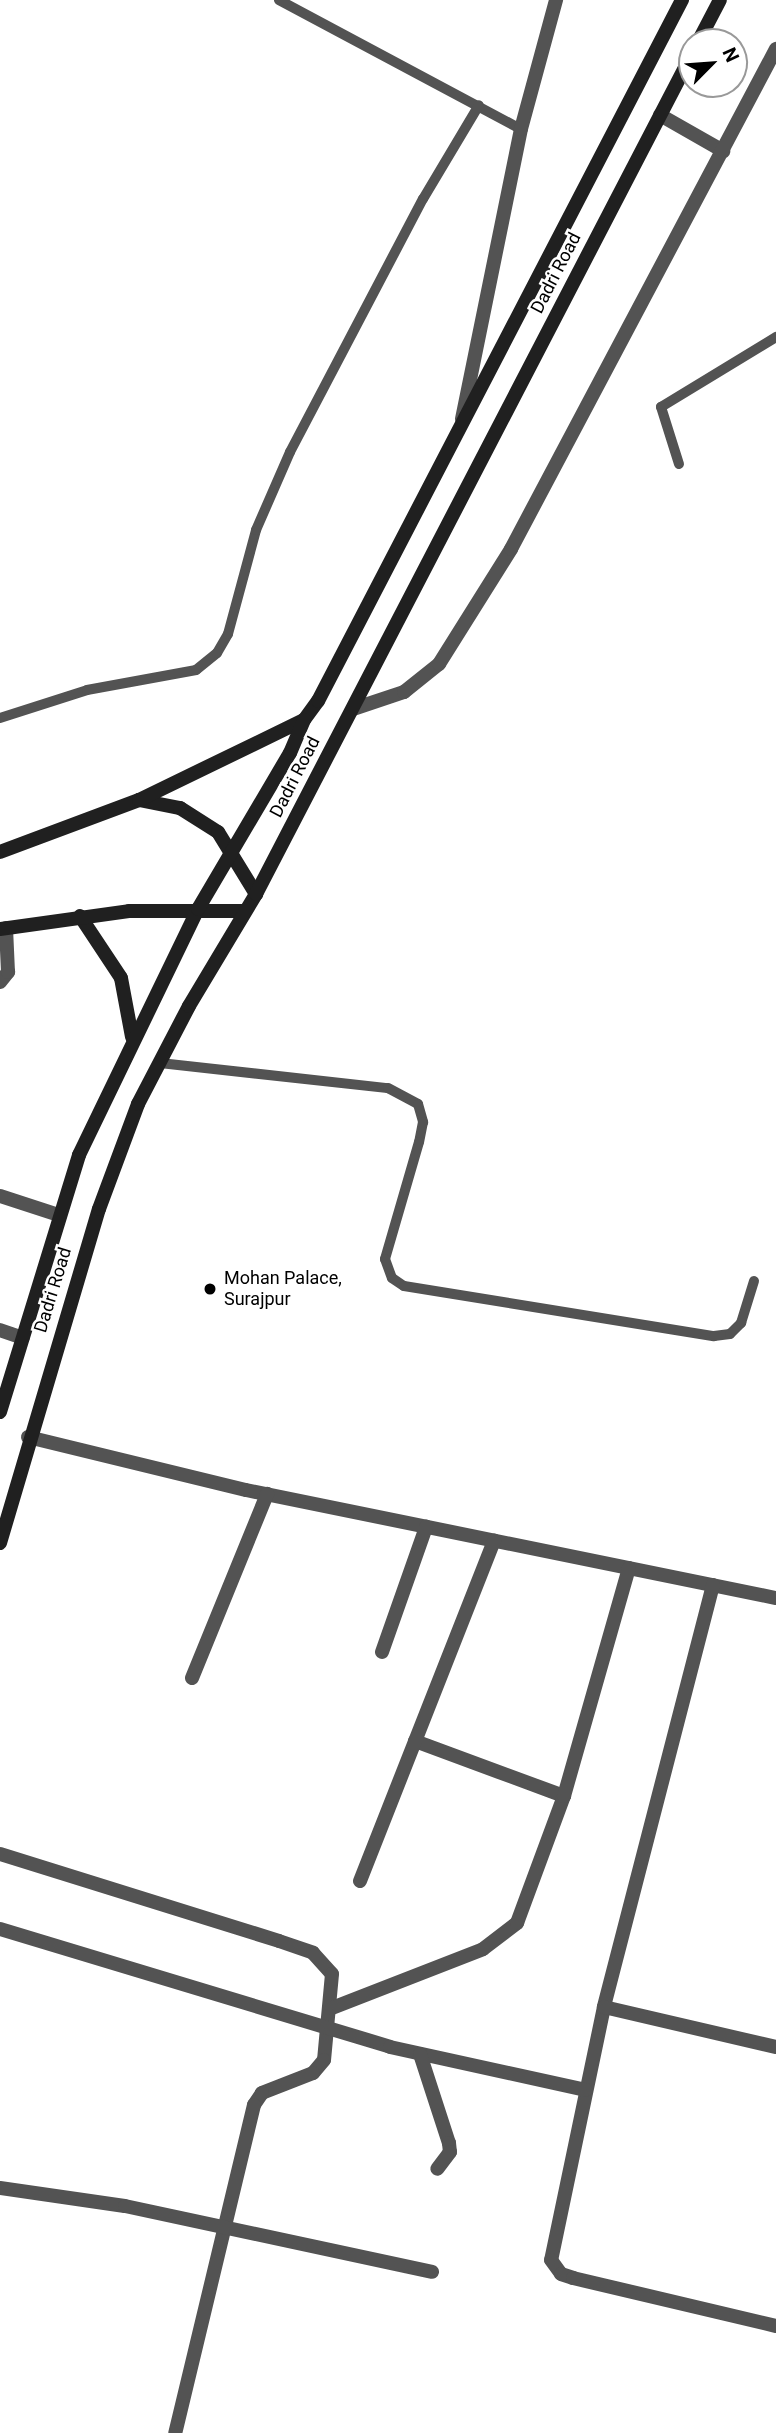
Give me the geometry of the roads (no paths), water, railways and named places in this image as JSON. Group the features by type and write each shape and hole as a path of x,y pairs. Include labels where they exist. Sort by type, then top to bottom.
{"main road":[{"name":"Dadri Road","path":"0,1412 79,1155 132,1038 198,909 233,853 304,720 318,701 682,0"},
{"path":"705,28 720,0"},
{"name":"Dadri Road","path":"0,1543 28,1437 124,1137 160,1063 243,911 256,894 678,81"},
{"path":"0,852 139,800 304,720"},
{"path":"139,800 180,808 200,819 233,853 256,894"},
{"path":"3,928 80,916 198,909 243,911"},
{"path":"80,916 121,978 132,1038"}],"street":[{"path":"460,426 521,129 556,0"},
{"path":"352,709 404,692 439,664 510,549 776,49"},
{"path":"660,115 723,151"},
{"path":"0,982 8,972 3,928"},
{"path":"0,1196 59,1215"},
{"path":"0,1330 23,1338"},
{"path":"28,1437 267,1494 776,1598"},
{"path":"192,1678 267,1494"},
{"path":"382,1652 426,1527"},
{"path":"360,1881 494,1540"},
{"path":"332,2008 438,1968 504,1936 523,1910 565,1796 629,1568"},
{"path":"713,1585 604,2007 551,2252 553,2267 573,2278 776,2326"},
{"path":"415,1741 565,1796"},
{"path":"0,1854 313,1954 332,1974 328,2047 319,2068 262,2093 254,2105 227,2227 175,2433"},
{"path":"0,1929 420,2054 585,2090"},
{"path":"604,2007 776,2047"},
{"path":"420,2054 449,2143 450,2152 438,2169"},
{"path":"0,2188 227,2227 432,2272"}],"lane":[{"path":"279,0 521,129"},
{"path":"0,718 87,690 195,670 217,653 228,634 256,530 290,452 423,199 479,105"},
{"path":"679,464 661,407 776,337"},
{"path":"160,1063 388,1088 418,1104 423,1122 419,1142 385,1259 398,1284 714,1336 730,1334 741,1323 754,1281"}],"place":[{"name":"Mohan Palace, Surajpur","path":"210,1289"}]}
